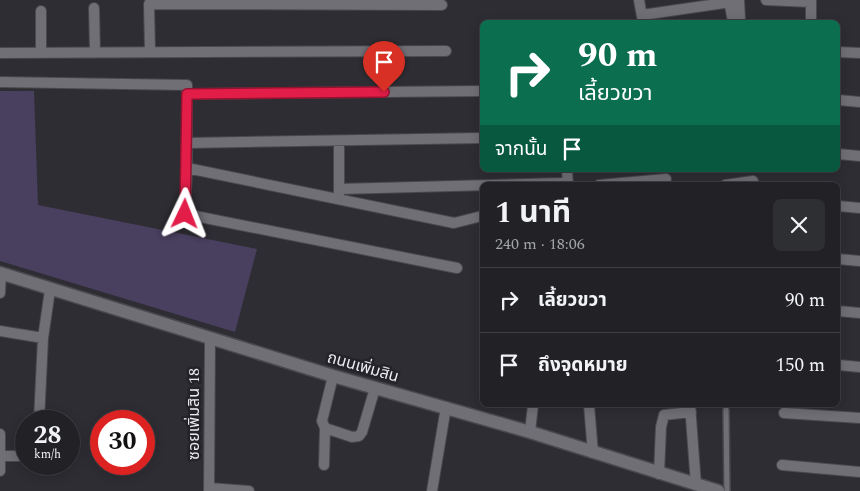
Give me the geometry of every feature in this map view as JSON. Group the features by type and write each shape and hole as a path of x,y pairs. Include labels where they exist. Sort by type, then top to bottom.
{"street":[{"path":"639,0 642,18 727,2 736,20"},
{"path":"736,20 739,0"},
{"path":"766,0 811,1 811,20"},
{"path":"150,52 149,4 424,2 442,4"},
{"path":"94,8 95,52"},
{"path":"41,11 42,52"},
{"path":"0,53 446,51"},
{"path":"840,52 860,53"},
{"path":"0,82 187,85 185,214 457,268"},
{"path":"187,94 480,91"},
{"path":"840,100 860,102"},
{"path":"187,143 480,138"},
{"path":"339,140 339,194"},
{"path":"840,154 860,156"},
{"path":"187,168 339,194 454,224 480,217"},
{"path":"628,182 666,178"},
{"path":"746,182 753,181"},
{"path":"339,194 480,188"},
{"path":"840,206 860,208"},
{"path":"840,259 860,261"},
{"path":"0,273 0,292"},
{"name":"ถนนเพิ่มสิน","path":"0,273 50,290 141,315 333,376 530,432 659,474 689,486 718,491"},
{"path":"40,410 43,338 50,290"},
{"path":"840,311 860,313"},
{"path":"0,331 43,338"},
{"name":"ซอยเพิ่มสิน 18","path":"209,489 210,338"},
{"path":"840,365 860,367"},
{"path":"324,465 325,428 322,414 333,376"},
{"path":"325,428 352,437 359,436 374,388"},
{"path":"432,491 446,407"},
{"path":"530,432 533,407"},
{"path":"589,407 592,453"},
{"path":"659,474 661,427 664,415 690,409 689,486"},
{"path":"784,413 860,418"},
{"path":"0,434 0,471"},
{"path":"1,456 15,456"},
{"path":"782,465 860,472"},
{"path":"209,489 249,491"}],"lane":[{"path":"726,410 726,491"}],"shaded area":[{"path":"0,91 34,91 38,205 257,249 235,332 0,261"}],"route":[{"path":"185,214 187,94 384,92"}]}
